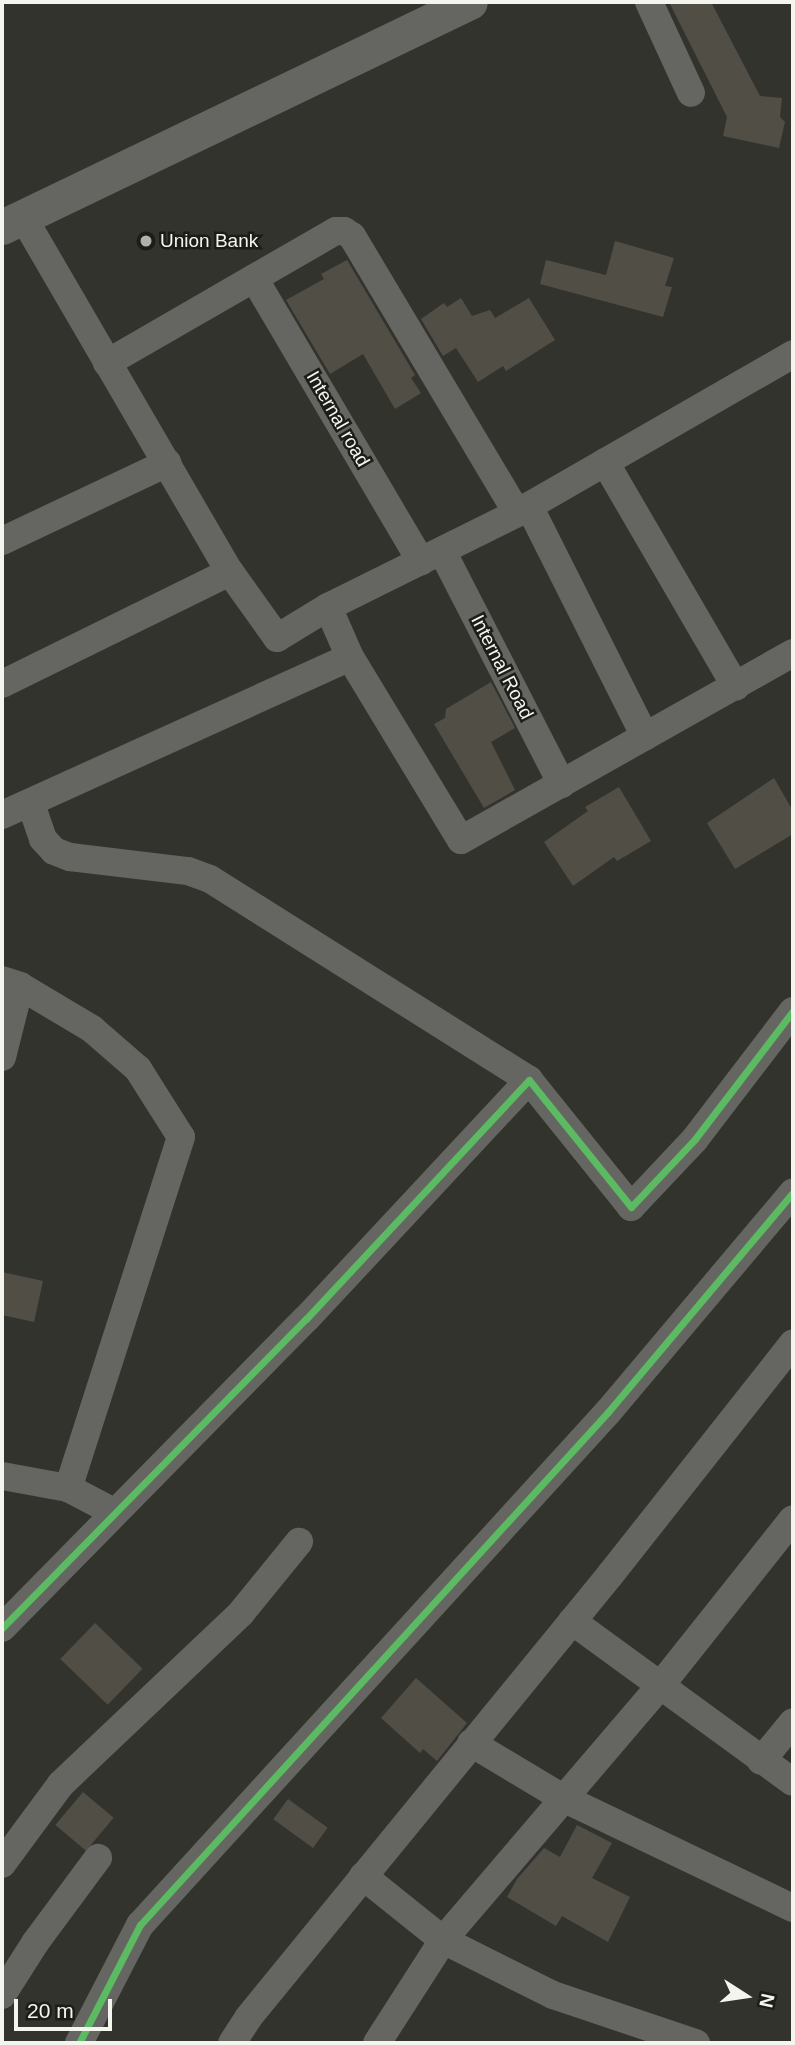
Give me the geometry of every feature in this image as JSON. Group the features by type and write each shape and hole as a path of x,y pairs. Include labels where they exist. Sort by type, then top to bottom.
{"street":[{"path":"470,2 13,222 107,363 230,572 277,638 328,607 523,510 793,354"},
{"path":"649,2 691,93"},
{"path":"107,363 336,231 352,236 523,510 645,737"},
{"name":"Internal road","path":"254,278 431,556"},
{"path":"605,462 736,687"},
{"path":"2,541 167,463"},
{"name":"Internal Road","path":"431,556 562,784"},
{"path":"2,684 230,572"},
{"path":"328,607 350,657 461,840 793,653"},
{"path":"2,815 350,657"},
{"path":"31,804 43,839 54,850 70,857 188,871 209,879 529,1080 631,1207 695,1139 793,1011"},
{"path":"2,1057 11,983 92,1029 138,1069 181,1137 68,1489"},
{"path":"2,1628 306,1320 529,1080"},
{"path":"79,2043 140,1925 608,1412 793,1192"},
{"path":"232,2043 248,2018 572,1621 793,1343"},
{"path":"2,1476 68,1489 114,1512"},
{"path":"377,2043 443,1940 660,1686 793,1519"},
{"path":"2,1864 61,1784 241,1613 299,1542"},
{"path":"572,1621 793,1782"},
{"path":"761,1761 793,1722"},
{"path":"471,1743 563,1798 793,1908"},
{"path":"2,1995 35,1943 98,1858"},
{"path":"363,1876 443,1940 553,1995 696,2043"}],"building":[{"path":"669,2 711,2 760,96 782,98 780,117 785,122 779,148 723,136 727,117"},
{"path":"615,241 674,258 665,286 672,287 663,317 540,284 546,260 606,275"},
{"path":"347,260 415,375 411,378 421,393 395,409 363,354 330,374 286,300 324,279 321,274"},
{"path":"461,298 472,316 490,310 495,318 529,298 555,340 506,371 503,366 478,382 456,348 443,356 421,319 444,303 447,307"},
{"path":"491,682 515,728 491,742 515,790 484,808 434,724 445,718 446,709"},
{"path":"774,778 793,811 793,834 735,869 707,823"},
{"path":"619,787 651,841 617,861 614,857 573,886 544,842 588,811 585,807"},
{"path":"2,1272 43,1281 34,1322 2,1315"},
{"path":"95,1623 142,1669 108,1705 60,1659"},
{"path":"416,1678 467,1723 437,1761 423,1749 420,1753 381,1718"},
{"path":"83,1792 114,1818 86,1851 55,1825"},
{"path":"288,1799 328,1828 313,1848 273,1819"},
{"path":"577,1825 612,1843 592,1878 630,1897 608,1942 562,1916 556,1926 507,1897 517,1879 544,1848 560,1857"}],"cycle path":[{"path":"2,1628 306,1319 529,1080 631,1207 695,1139 793,1011"},
{"path":"79,2043 140,1925 608,1412 793,1192"}],"place":[{"name":"Union Bank","path":"146,241"}]}
